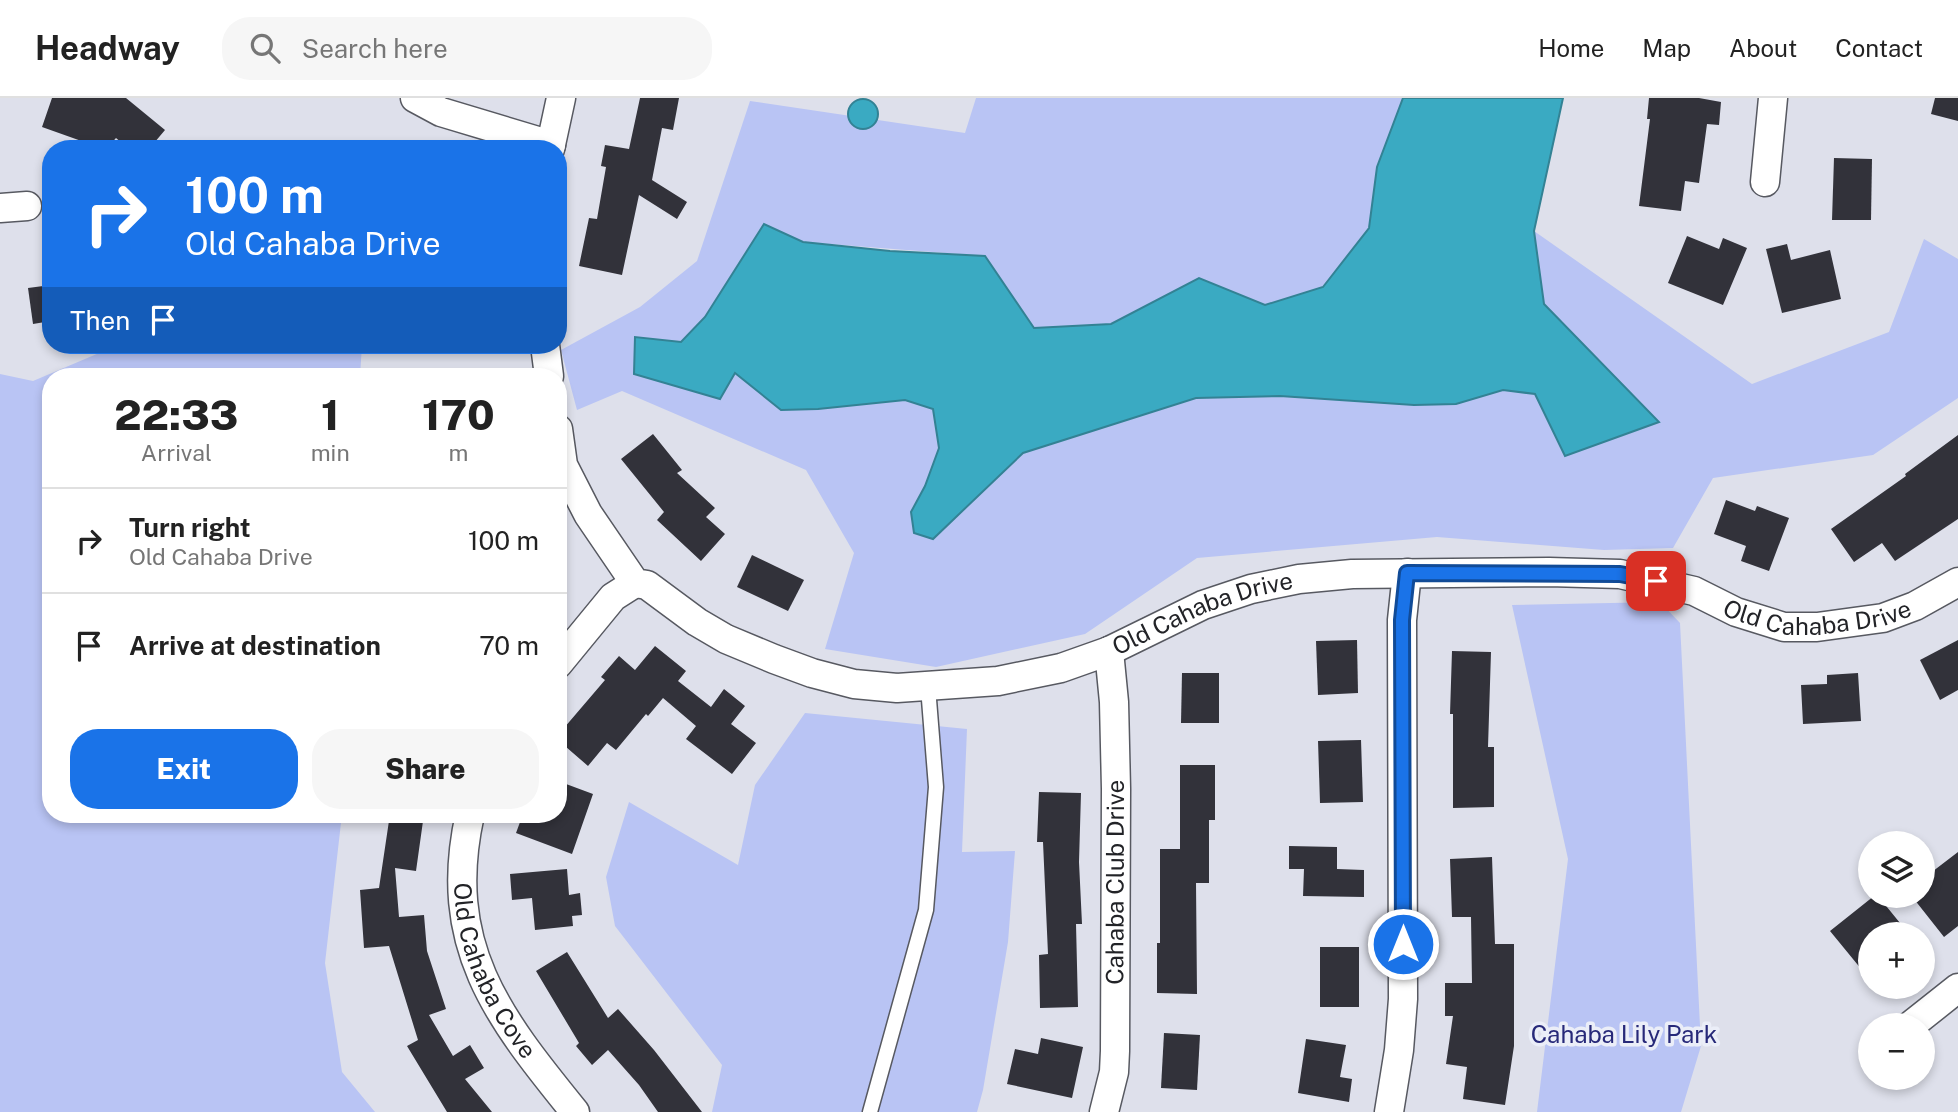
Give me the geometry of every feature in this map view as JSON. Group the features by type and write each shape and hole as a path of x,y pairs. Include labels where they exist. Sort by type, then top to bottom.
{"street":[{"path":"415,98 440,112 528,140"},
{"path":"552,140 561,98"},
{"path":"1765,182 1773,98"},
{"name":"Old Cahaba Drive","path":"567,473 588,514 635,583 647,585 697,622 726,639 812,673 854,684 897,688 998,681 1061,668 1109,651 1203,605 1251,589 1300,579 1352,573 1620,574 1694,592 1736,612 1784,626 1816,627 1883,618 1915,606 1958,582"},
{"path":"1389,1112 1399,1050 1403,999 1402,620 1407,573"},
{"path":"567,652 600,609 635,583"},
{"name":"Cahaba Club Drive","path":"1104,1112 1114,1072 1115,1051 1116,789 1114,702 1109,651"},
{"name":"Old Cahaba Cove","path":"469,823 462,867 463,893 468,934 480,974 511,1030 575,1112"},
{"path":"1926,1013 1958,988"}],"lane":[{"path":"870,1112 926,910 936,788 928,687"}],"green space":[{"path":"976,98 1405,98 1377,167 1369,228 1323,287 1265,305 1199,278 1111,324 1034,328 984,256 803,242 748,248 705,317 681,342 720,399 735,372 781,410 905,400 933,409 939,448 925,486 911,512 933,539 1023,453 1196,398 1280,396 1456,404 1503,390 1535,394 1565,456 1658,422 1544,304 1534,231 1752,384 1889,332 1924,239 1958,259 1958,398 1873,455 1713,478 1673,548 1604,550 1437,537 1197,558 1085,634 936,667 825,649 854,553 806,470 622,391 577,410 562,354 567,354 567,347 640,307 697,261 750,101 965,133"},
{"path":"97,354 361,354 361,368 64,368"},
{"path":"0,374 33,381 42,377 42,823 341,823 325,963 342,1072 375,1112 0,1112"},
{"name":"Cahaba Lily Park","path":"1660,602 1680,623 1701,1046 1681,1112 1537,1112 1568,859 1512,605"},
{"path":"805,713 967,729 962,852 1015,851 1008,942 977,1112 712,1112 722,1065 615,926 606,877 629,802 738,865 755,785"}],"shaded area":[{"path":"1403,98 1563,98 1534,231 1544,304 1659,422 1565,456 1535,394 1503,390 1456,404 1414,405 1280,396 1196,398 1023,453 933,539 914,533 911,512 925,486 939,448 933,409 905,400 781,410 735,373 720,399 634,374 635,337 681,342 705,317 764,224 803,242 890,251 985,256 1034,328 1111,324 1199,278 1265,305 1323,287 1369,228 1377,167"},
{"path":"863,99 874,103 878,114 874,125 863,129 852,125 848,114 852,103"}],"building":[{"path":"52,98 126,98 165,130 157,140 79,140 42,127"},
{"path":"640,98 679,98 673,130 662,128 652,180 687,202 677,219 639,195 622,275 579,266 589,218 597,219 606,167 601,166 605,145 629,149"},
{"path":"1649,98 1699,98 1721,102 1719,125 1707,124 1699,183 1685,181 1681,211 1639,206 1650,119 1647,119"},
{"path":"1935,98 1958,98 1958,121 1931,114"},
{"path":"1834,158 1872,159 1871,220 1832,220"},
{"path":"1687,236 1719,249 1723,238 1747,248 1723,305 1668,283"},
{"path":"1787,244 1791,260 1830,250 1841,299 1782,313 1766,249"},
{"path":"42,286 42,322 33,324 28,288"},
{"path":"653,434 682,470 677,473 715,508 706,517 725,534 701,561 657,520 664,512 621,459"},
{"path":"1958,435 1958,519 1895,561 1882,543 1854,562 1831,529"},
{"path":"1726,500 1755,511 1757,506 1789,518 1769,571 1741,561 1746,546 1714,534"},
{"path":"752,555 804,580 788,611 737,587"},
{"path":"1357,640 1358,693 1318,695 1316,641"},
{"path":"1958,640 1958,690 1940,700 1920,660"},
{"path":"655,646 686,671 678,681 711,707 724,689 745,706 731,724 756,743 732,774 686,739 696,726 663,698 616,750 607,743 588,766 567,748 567,724 605,680 601,677 619,656 635,670"},
{"path":"1452,651 1491,652 1488,747 1494,747 1494,807 1453,808 1453,714 1450,714"},
{"path":"1182,673 1219,673 1219,723 1181,723"},
{"path":"1858,673 1861,721 1803,724 1801,685 1827,684 1827,675"},
{"path":"1361,740 1363,802 1320,803 1318,741"},
{"path":"1180,765 1215,765 1215,820 1209,820 1209,883 1196,883 1197,994 1157,993 1160,849 1180,849"},
{"path":"567,784 593,794 572,854 516,833 520,823 567,823"},
{"path":"1039,792 1081,793 1079,862 1082,924 1076,924 1078,1007 1040,1008 1039,955 1048,954 1043,842 1037,842"},
{"path":"389,823 423,823 416,871 395,868 399,917 424,915 427,951 446,1009 429,1015 453,1056 470,1045 484,1068 465,1079 492,1112 447,1112 407,1046 418,1040 389,946 364,948 360,890 379,888"},
{"path":"1289,846 1337,847 1337,869 1364,870 1364,897 1303,896 1304,869 1289,869"},
{"path":"1958,852 1958,926 1944,937 1935,922 1921,908 1935,908 1935,870"},
{"path":"1492,857 1495,944 1514,944 1514,1046 1505,1105 1463,1099 1467,1067 1446,1064 1453,1016 1445,1016 1445,983 1472,983 1471,917 1452,917 1450,859"},
{"path":"567,869 569,895 580,893 582,915 572,916 573,926 535,930 532,898 512,900 510,874"},
{"path":"1859,908 1888,908 1899,922 1858,922 1858,965 1830,931"},
{"path":"1320,947 1359,947 1359,1007 1320,1007"},
{"path":"567,952 608,1018 618,1009 702,1112 658,1112 639,1085 608,1050 592,1065 576,1046 579,1043 536,971"},
{"path":"1164,1033 1200,1035 1197,1090 1161,1088"},
{"path":"1041,1038 1083,1047 1072,1098 1007,1084 1015,1049 1038,1054"},
{"path":"1306,1039 1346,1045 1340,1077 1352,1079 1349,1102 1298,1093"}],"route":[{"path":"1403,944 1402,620 1407,573 1620,574 1656,581"}]}
